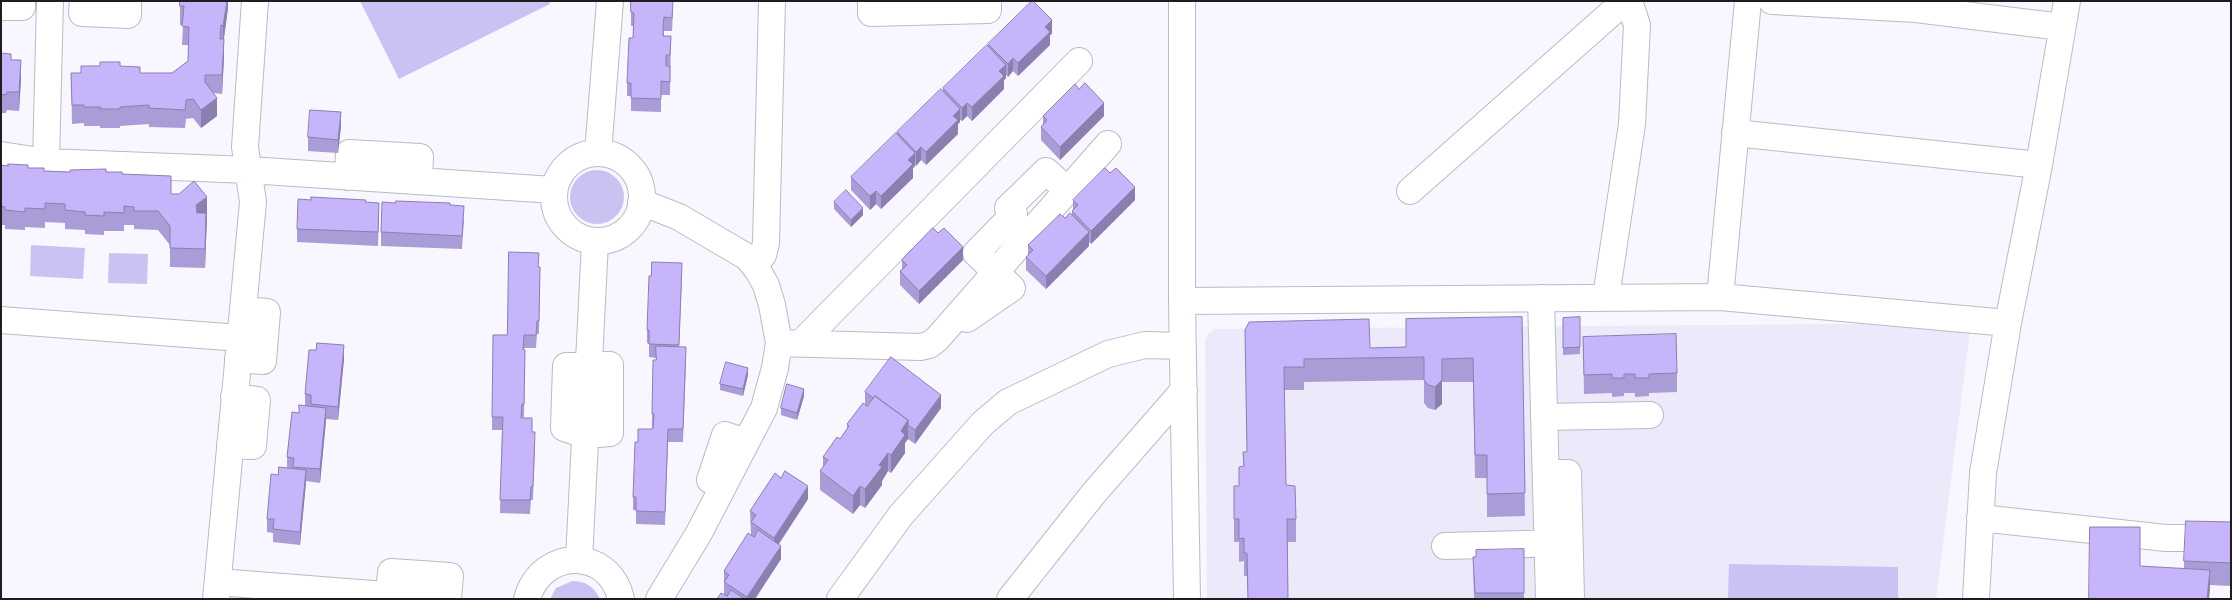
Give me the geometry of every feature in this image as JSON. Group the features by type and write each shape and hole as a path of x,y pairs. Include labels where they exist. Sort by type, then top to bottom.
{"street":[{"path":"1,7 22,7 22,1"},
{"path":"46,162 50,1"},
{"path":"83,1 82,14 128,15 128,1"},
{"path":"1,320 162,332 239,348 263,361 267,312 242,310 252,202 245,147 255,1"},
{"path":"598,153 610,1"},
{"path":"755,266 763,255 766,244 772,1"},
{"path":"871,1 871,12 988,10 988,1"},
{"path":"1182,1 1182,300 1187,599"},
{"path":"1410,190 1625,1"},
{"path":"1606,298 1632,124 1636,25 1629,1"},
{"path":"1720,297 1748,1"},
{"path":"1772,1 1916,5 2062,27"},
{"path":"1976,599 1983,472 2066,1"},
{"path":"660,599 699,533 764,408 776,368 789,344 1079,61"},
{"path":"1735,133 2038,165"},
{"path":"789,344 920,347 929,345 1012,288 996,270 976,253 1014,214 1008,208 1046,171 1067,190 1108,144"},
{"path":"1,155 46,162 348,176 349,153 420,157 419,181 554,190"},
{"path":"598,153 611,155 628,165 639,182 642,202 638,215 626,231 614,238 595,242 580,238 563,225 556,212 554,190 561,173 569,164 586,155 598,153"},
{"path":"642,202 679,217 747,257 755,266 768,292 789,344"},
{"path":"579,560 587,365 595,242"},
{"path":"1182,300 1720,297 2008,324"},
{"path":"1542,298 1546,473 1568,473 1559,543 1549,599"},
{"path":"1,302 163,315 162,332"},
{"path":"840,599 901,515 983,423 1008,402 1108,354 1145,345 1184,346"},
{"path":"239,348 234,398 257,400 253,446 230,445 217,590 389,595 437,599"},
{"path":"1010,599 1094,493 1184,390"},
{"path":"1544,417 1650,415"},
{"path":"1980,518 2166,538 2231,538"},
{"path":"1445,546 1559,543"},
{"path":"1559,543 1571,599"},
{"path":"527,599 532,585 546,570 564,561 579,560 592,563 604,570 617,586 621,599"},
{"path":"389,595 391,572 450,576 448,599"}],"shaded area":[{"path":"360,1 549,1 550,4 399,79"},
{"path":"597,170 607,172 616,178 622,187 624,197 622,207 616,216 607,222 597,224 587,222 578,216 572,207 570,197 572,187 578,178 587,172"},
{"path":"31,245 85,248 83,279 30,276"},
{"path":"109,253 148,254 147,284 108,283"},
{"path":"1971,323 1936,599 1207,599 1205,341 1208,334 1215,329"},
{"path":"1729,564 1898,567 1898,599 1728,599"},
{"path":"572,581 589,585 600,599 550,599 556,588"}],"building":[{"path":"180,1 227,1 223,26 221,25 220,39 224,39 222,75 205,75 205,82 217,98 201,110 193,99 186,100 185,110 149,108 149,105 120,107 120,109 100,109 101,107 72,105 71,73 81,73 81,66 100,66 100,62 120,62 120,66 140,67 140,73 172,73 188,61 189,27 182,26 184,6 180,6"},
{"path":"631,1 673,1 672,18 664,17 663,36 671,36 670,55 666,55 666,66 670,66 670,82 661,81 661,99 631,98 631,83 627,83 629,38 633,38 634,13 631,12"},
{"path":"1032,1 1052,20 1045,27 1050,32 1018,63 1013,58 1008,64 988,44"},
{"path":"987,45 1006,65 999,71 1004,76 972,107 967,103 962,108 943,88"},
{"path":"1,53 11,54 11,60 21,60 19,92 7,92 6,95 1,94"},
{"path":"1085,83 1104,103 1060,147 1041,127 1047,120 1043,116 1075,84 1079,89"},
{"path":"941,89 960,109 953,116 958,120 926,152 921,147 916,152 897,132"},
{"path":"310,110 341,112 338,140 308,137"},
{"path":"896,133 915,153 908,160 913,164 881,196 876,191 870,196 851,177"},
{"path":"8,164 28,165 28,168 44,168 44,171 70,172 70,170 106,169 106,172 122,172 122,174 171,176 171,194 179,194 194,181 207,197 196,205 197,213 206,213 205,249 170,248 170,226 158,211 134,211 134,207 124,206 124,213 104,212 104,216 85,215 85,212 65,210 65,204 45,203 45,209 25,208 25,212 5,210 5,207 1,206 1,165 8,166"},
{"path":"1105,168 1110,173 1116,168 1135,187 1091,231 1072,211 1078,205 1073,200"},
{"path":"846,190 863,208 851,220 834,202"},
{"path":"311,197 366,200 365,202 379,203 378,232 297,229 298,199 311,200"},
{"path":"396,201 450,203 450,205 464,206 462,236 381,232 382,202 395,203"},
{"path":"1070,213 1089,232 1046,276 1026,257 1033,250 1028,245 1060,214 1065,218"},
{"path":"933,228 938,233 944,228 963,247 919,291 900,271 907,265 902,260"},
{"path":"509,252 539,253 539,321 537,321 536,335 524,335 523,349 525,350 524,404 522,404 521,418 532,418 532,432 535,432 533,486 531,487 530,500 500,500 503,417 492,417 493,335 507,335"},
{"path":"652,262 682,263 679,345 649,344 649,330 647,330 649,276 651,276"},
{"path":"1522,317 1525,493 1487,494 1487,455 1475,455 1473,358 1442,359 1442,380 1435,387 1428,385 1424,380 1424,357 1304,359 1304,367 1284,367 1286,485 1295,486 1296,519 1287,519 1288,599 1248,599 1247,553 1244,553 1244,538 1239,539 1239,519 1234,519 1234,486 1239,486 1239,467 1244,466 1243,452 1247,452 1245,330 1249,322 1369,319 1370,348 1406,347 1406,319"},
{"path":"1580,317 1580,347 1563,348 1563,318"},
{"path":"1676,334 1677,373 1649,374 1649,378 1635,378 1635,374 1624,374 1624,378 1612,378 1612,374 1584,375 1583,337"},
{"path":"317,343 344,345 338,407 311,404 311,395 305,394 309,350 316,350"},
{"path":"656,346 686,347 683,429 668,429 665,512 636,511 636,497 633,497 635,442 638,442 638,429 653,429 653,360 656,360"},
{"path":"891,357 941,395 915,430 908,425 908,420 875,396 873,398 865,392"},
{"path":"726,362 748,368 743,389 720,384"},
{"path":"787,384 804,389 797,413 781,408"},
{"path":"875,396 908,420 901,431 905,435 891,455 888,453 879,465 882,467 865,489 860,486 853,496 820,471 828,460 823,457 837,437 840,439 849,426 847,424 863,403 867,406"},
{"path":"299,405 326,408 320,469 293,467 294,458 287,457 292,412 299,413"},
{"path":"279,467 306,470 300,532 273,529 274,519 267,519 271,474 278,475"},
{"path":"785,471 808,486 774,538 751,522 756,515 750,511 775,473 781,478"},
{"path":"2186,521 2231,522 2231,563 2184,561"},
{"path":"2090,527 2140,527 2140,566 2210,570 2207,599 2089,599"},
{"path":"758,530 781,546 747,597 724,582 729,575 724,571 748,533 754,537"},
{"path":"1524,549 1524,593 1475,593 1473,557 1476,557 1476,550"},
{"path":"731,590 745,599 717,599 721,593 727,596"}]}
